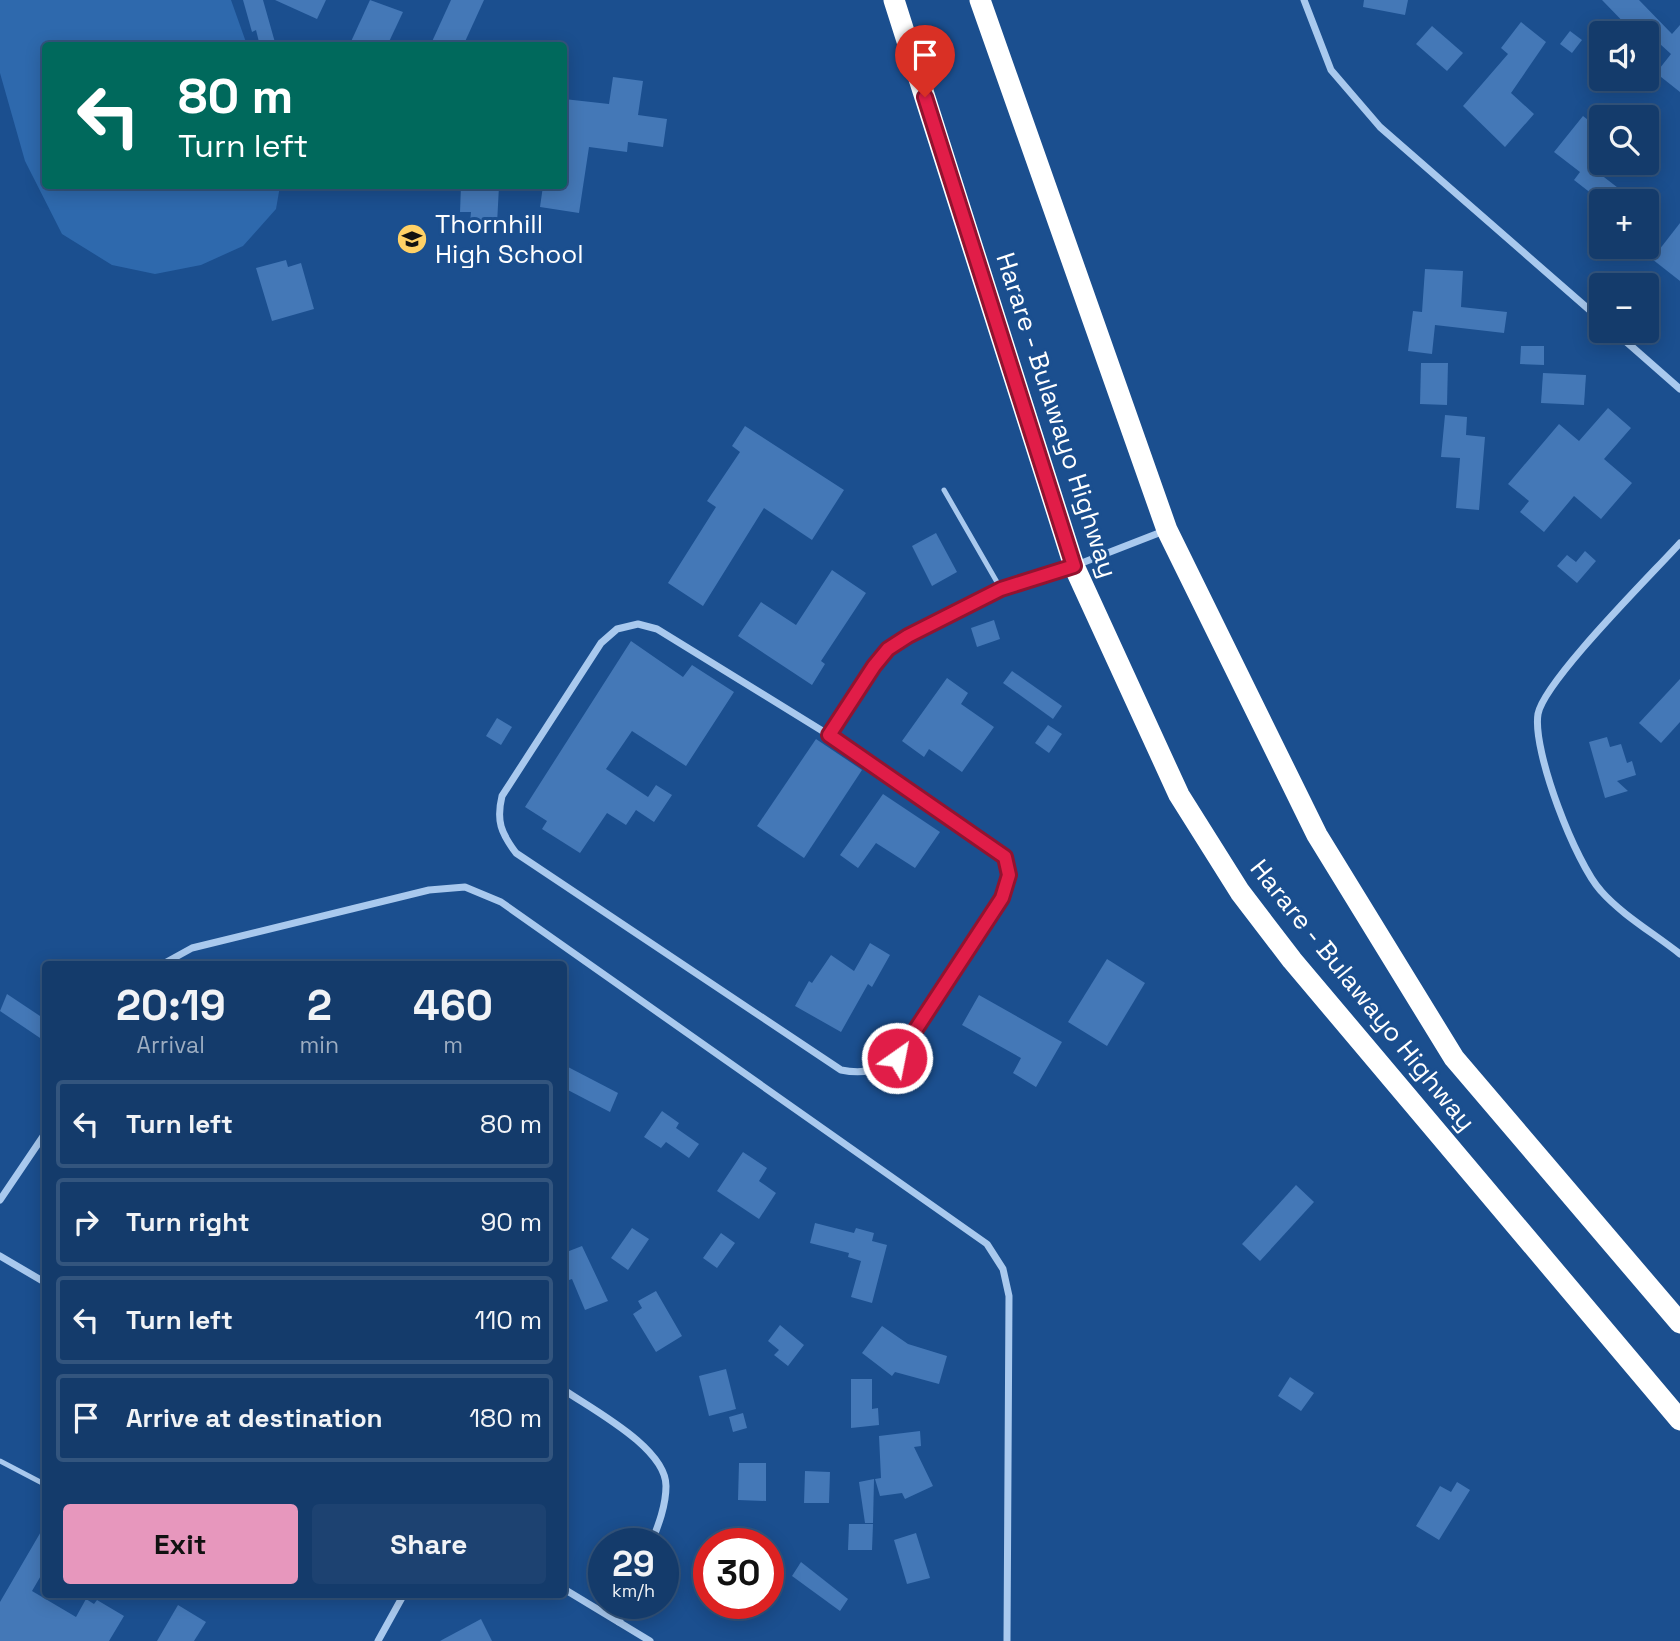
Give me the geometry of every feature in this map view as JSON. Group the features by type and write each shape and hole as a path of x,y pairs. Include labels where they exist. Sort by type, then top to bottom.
{"highway":[{"name":"Harare - Bulawayo Highway","path":"894,0 1074,566 1179,794 1240,891 1292,960 1680,1420"},
{"name":"Harare - Bulawayo Highway","path":"980,0 1167,530 1317,835 1454,1058 1680,1323"}],"street":[{"path":"1304,0 1331,70 1380,127 1589,310"},
{"path":"1628,343 1680,388"},
{"path":"829,735 888,649 908,636 1001,589 1074,566 1167,530"},
{"path":"1680,543 1557,679 1538,713 1539,749 1585,872 1602,894 1680,954"},
{"path":"638,624 657,629 829,735 1005,857 1009,875 1002,898 897,1058 861,1074 841,1070 516,853 502,834 497,818 502,796 601,643 617,629 638,624"},
{"path":"168,961 192,948 429,890 465,887 501,902 987,1244 1003,1269 1009,1296 1007,1641"},
{"path":"0,1200 42,1138"},
{"path":"0,1256 42,1281"},
{"path":"567,1392 651,1451 662,1466 667,1485 655,1528"},
{"path":"567,1591 650,1641"},
{"path":"377,1641 402,1598"}],"lane":[{"path":"944,491 1001,589"},
{"path":"0,1461 42,1483"}],"shaded area":[{"path":"0,0 231,0 246,42 42,42 42,189 279,189 276,209 243,246 201,265 155,274 112,265 62,234 25,161 0,73"}],"building":[{"path":"243,0 263,0 275,42 259,42 256,30 252,32"},
{"path":"275,0 326,0 317,19"},
{"path":"370,0 403,12 389,42 351,42"},
{"path":"451,0 484,0 465,42 432,42"},
{"path":"1364,0 1408,0 1405,15 1363,7"},
{"path":"1602,0 1639,0 1672,34 1680,25 1680,92 1659,75 1659,69 1671,54 1659,43 1659,21 1622,21"},
{"path":"1521,22 1546,42 1511,93 1534,114 1505,147 1463,106 1508,54 1501,48"},
{"path":"1432,26 1463,53 1447,71 1416,44"},
{"path":"1570,31 1582,40 1572,53 1560,44"},
{"path":"613,77 643,81 638,115 667,119 663,147 628,142 627,152 589,147 579,213 540,207 543,189 567,189 567,99 609,104"},
{"path":"1583,116 1589,121 1589,175 1601,175 1619,189 1589,189 1589,192 1574,180 1580,172 1554,152"},
{"path":"461,189 499,189 497,224 470,223 471,212 460,212"},
{"path":"1680,223 1680,281 1652,259 1659,259 1659,250"},
{"path":"286,260 288,267 301,263 314,309 272,321 256,268"},
{"path":"1425,269 1463,271 1461,307 1507,312 1504,333 1435,325 1432,354 1408,351 1413,311 1422,312"},
{"path":"1521,346 1544,346 1544,365 1520,364"},
{"path":"1421,363 1448,363 1447,405 1420,404"},
{"path":"1543,373 1586,375 1584,405 1541,403"},
{"path":"1608,408 1631,428 1604,459 1632,483 1601,519 1574,496 1544,532 1520,512 1529,501 1508,484 1559,424 1579,441"},
{"path":"1445,415 1467,417 1466,435 1485,437 1479,510 1456,508 1460,458 1441,457"},
{"path":"745,426 844,490 812,540 764,508 703,606 668,583 716,507 707,501 740,452 732,446"},
{"path":"936,533 957,572 932,586 912,546"},
{"path":"1585,551 1596,561 1577,583 1557,566 1567,555 1576,562"},
{"path":"832,570 866,593 821,661 825,664 812,685 738,636 761,602 796,625"},
{"path":"994,620 1000,639 977,647 971,628"},
{"path":"631,641 683,677 692,665 734,692 686,766 632,731 606,769 648,797 656,785 672,795 654,822 636,810 626,825 607,813 580,853 542,829 547,821 525,807"},
{"path":"1012,671 1062,706 1053,719 1003,683"},
{"path":"947,678 968,693 961,704 994,727 962,772 929,749 924,757 902,741"},
{"path":"1680,679 1680,722 1661,743 1639,723"},
{"path":"497,718 512,727 501,745 486,736"},
{"path":"1048,725 1062,734 1049,753 1035,743"},
{"path":"1607,737 1610,747 1621,744 1627,763 1632,761 1636,775 1617,781 1628,791 1605,798 1589,742"},
{"path":"816,739 862,770 804,858 757,826"},
{"path":"883,794 940,832 915,868 876,843 858,868 840,855"},
{"path":"870,943 890,955 872,987 868,984 841,1032 795,1006 809,981 812,983 831,955 854,971"},
{"path":"1107,959 1145,983 1107,1046 1068,1022"},
{"path":"7,994 42,1017 42,1039 0,1011"},
{"path":"979,995 1062,1042 1036,1087 1013,1073 1021,1058 962,1025"},
{"path":"568,1067 618,1093 610,1112 567,1090"},
{"path":"662,1111 679,1123 676,1128 699,1144 689,1158 666,1142 661,1148 644,1137"},
{"path":"743,1152 767,1168 759,1181 776,1193 759,1219 717,1191"},
{"path":"1296,1185 1314,1202 1260,1261 1242,1244"},
{"path":"815,1223 854,1233 856,1228 874,1233 872,1241 887,1245 872,1303 851,1297 861,1261 848,1257 849,1253 810,1243"},
{"path":"632,1228 649,1239 628,1270 611,1258"},
{"path":"721,1233 735,1243 717,1268 703,1258"},
{"path":"582,1246 608,1301 585,1310 572,1279 569,1280 567,1275 567,1252"},
{"path":"656,1291 682,1336 656,1352 633,1314 642,1308 638,1301"},
{"path":"780,1325 804,1345 788,1366 774,1355 779,1350 768,1341"},
{"path":"882,1326 908,1344 947,1356 939,1384 895,1372 892,1376 862,1353"},
{"path":"726,1369 736,1409 709,1416 699,1376"},
{"path":"1290,1377 1314,1393 1301,1411 1278,1396"},
{"path":"851,1379 872,1379 872,1409 878,1408 879,1425 851,1428"},
{"path":"743,1413 747,1428 733,1432 729,1417"},
{"path":"920,1431 921,1446 914,1447 933,1486 905,1499 902,1493 880,1496 875,1479 881,1478 879,1436"},
{"path":"739,1463 766,1463 766,1501 738,1500"},
{"path":"805,1471 830,1472 829,1503 804,1503"},
{"path":"874,1479 873,1523 865,1523 859,1482"},
{"path":"1457,1482 1470,1490 1439,1540 1416,1526 1440,1486 1451,1492"},
{"path":"849,1524 873,1524 872,1550 848,1550"},
{"path":"42,1530 42,1574 32,1591 76,1617 86,1599 94,1604 97,1600 124,1616 109,1641 0,1641 0,1602"},
{"path":"916,1533 930,1578 907,1584 894,1540"},
{"path":"801,1562 848,1599 840,1611 792,1576"},
{"path":"178,1605 206,1622 194,1641 157,1641"},
{"path":"481,1619 492,1641 440,1641"}],"place":[{"name":"Thornhill High School","path":"412,239"}],"route":[{"path":"897,1058 1002,898 1009,875 1005,857 829,735 888,649 908,636 1001,589 1074,566 925,97"}]}
